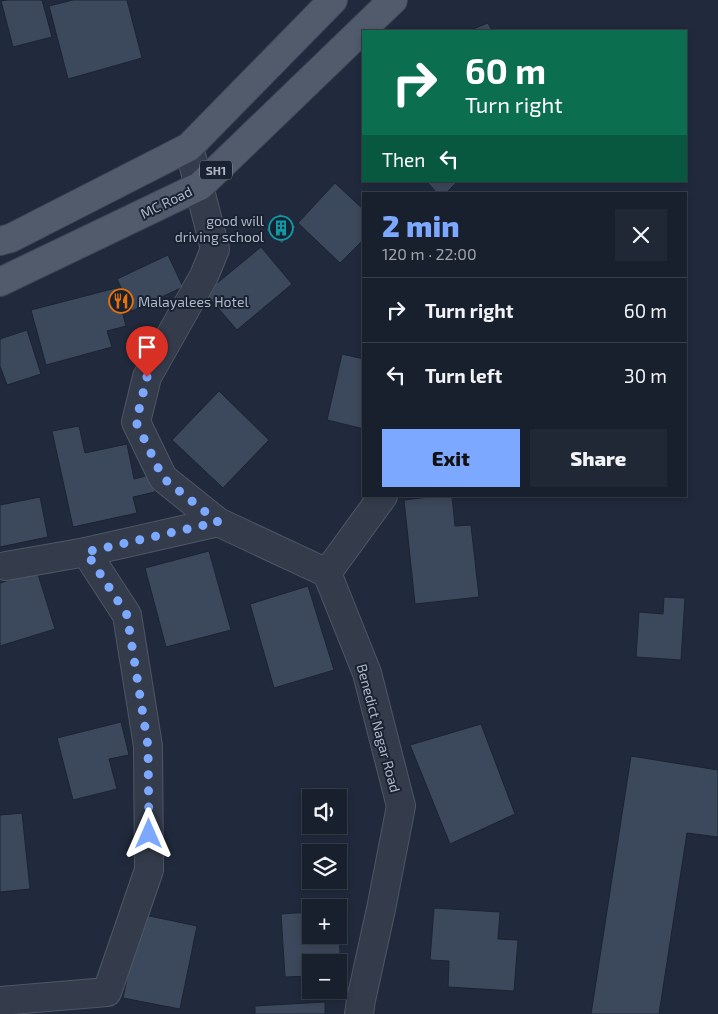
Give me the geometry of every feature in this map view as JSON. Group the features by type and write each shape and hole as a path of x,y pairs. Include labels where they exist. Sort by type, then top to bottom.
{"main road":[{"name":"SH1","path":"0,241 11,238 189,147 333,0"},
{"name":"MC Road","path":"0,282 200,186 393,0"}],"street":[{"path":"189,147 215,249 204,276 147,377 136,422 163,478 218,522 326,573 382,497"},
{"path":"6,566 86,552 218,522"},
{"path":"0,1001 107,992 149,870 148,746 127,615 86,552"},
{"name":"Benedict Nagar Road","path":"326,573 366,673 401,806 359,1014"}],"building":[{"path":"42,0 52,37 13,47 1,1"},
{"path":"73,0 127,0 142,58 68,79 49,6"},
{"path":"488,23 492,30 470,30"},
{"path":"427,182 457,182 447,192 436,192"},
{"path":"335,183 362,208 362,241 340,263 298,223"},
{"name":"good will driving school","path":"280,213 296,227 282,244 266,230"},
{"path":"261,247 292,284 237,330 205,293"},
{"path":"168,255 183,287 132,311 117,279"},
{"path":"116,288 126,326 107,331 112,347 46,365 31,310"},
{"path":"27,330 41,374 7,385 0,366 0,339"},
{"path":"342,354 362,359 362,429 327,420"},
{"path":"219,391 269,440 223,488 172,440"},
{"path":"79,426 85,453 127,444 134,479 150,475 155,492 133,497 137,513 73,527 52,431"},
{"path":"40,497 48,537 0,547 0,505"},
{"path":"452,497 455,526 471,525 479,597 415,604 404,500"},
{"path":"209,551 231,630 166,647 145,568"},
{"path":"37,571 55,629 0,646 0,583"},
{"path":"308,586 334,670 274,688 250,604"},
{"path":"664,597 685,598 681,660 636,657 639,612 663,614"},
{"path":"121,722 129,755 109,759 117,789 73,800 57,738"},
{"path":"481,724 515,814 450,844 410,745"},
{"path":"631,756 718,770 718,837 687,833 659,1014 591,1014"},
{"path":"22,813 30,889 0,892 0,815"},
{"path":"434,908 500,912 498,939 518,940 514,991 448,987 449,961 430,960"},
{"path":"302,913 302,944 340,944 340,954 302,954 302,976 285,977 281,914"},
{"path":"140,914 197,926 180,1009 123,998"},
{"path":"325,1002 325,1014 255,1014 255,1006"}],"place":[{"name":"good will driving school","path":"281,228"},
{"name":"Malayalees Hotel","path":"121,301"}],"route":[{"path":"147,377 136,422 163,478 218,522 86,552 127,615 148,746 149,834"}]}
